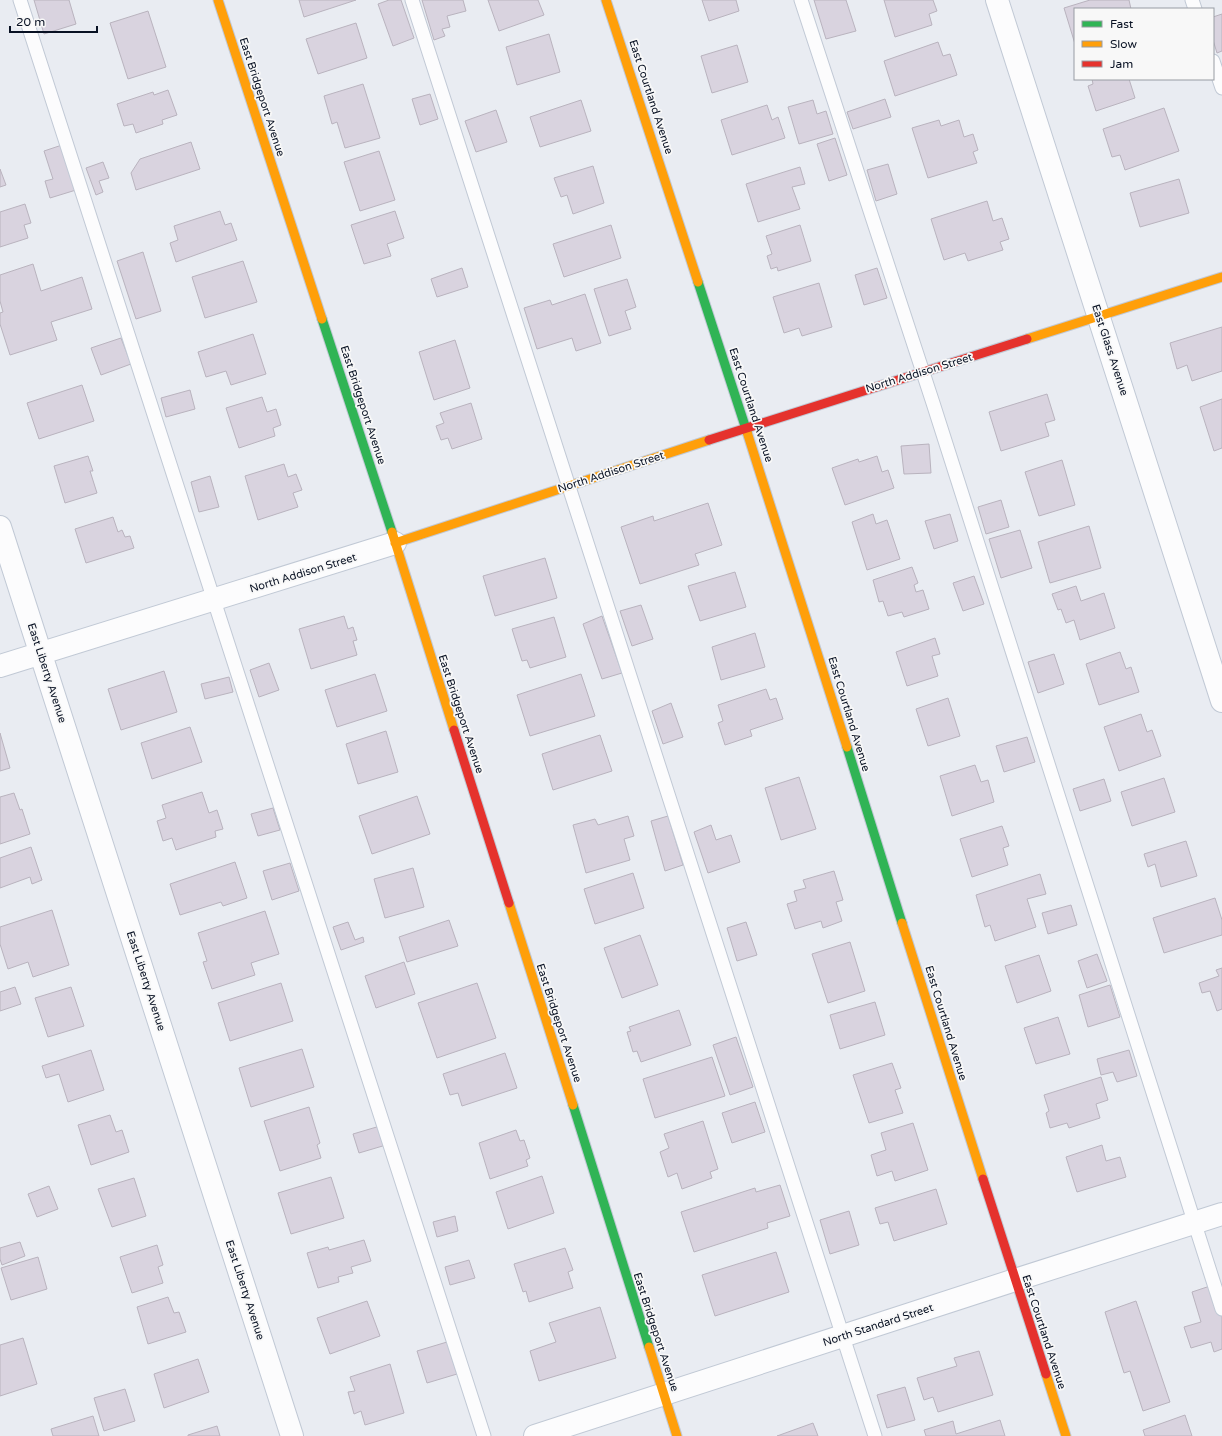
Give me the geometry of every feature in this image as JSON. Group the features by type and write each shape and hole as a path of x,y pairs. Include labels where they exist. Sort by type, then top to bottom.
{"street":[{"name":"East Bridgeport Avenue","path":"218,0 395,543 677,1436"},
{"name":"East Courtland Avenue","path":"606,0 746,428 1015,1280 1066,1436"},
{"name":"East Glass Avenue","path":"997,0 1222,701"},
{"name":"North Addison Street","path":"0,666 395,543 746,428 1222,277"},
{"name":"East Liberty Avenue","path":"0,527 292,1436"},
{"name":"North Standard Street","path":"534,1436 1222,1214"}],"lane":[{"path":"20,0 484,1436"},
{"path":"412,0 875,1436"},
{"path":"801,0 923,372 1222,1309"},
{"path":"1214,64 1222,88"}],"building":[{"path":"34,0 69,0 76,24 44,34"},
{"path":"299,0 356,0 304,17"},
{"path":"389,0 401,0 414,38 393,46 378,4"},
{"path":"422,0 463,0 466,11 447,16 450,27 442,29 445,36 434,40"},
{"path":"488,0 538,0 544,15 499,31"},
{"path":"702,0 736,0 739,11 709,21"},
{"path":"814,0 846,0 856,31 826,39"},
{"path":"884,0 933,0 937,11 929,14 932,25 895,37"},
{"path":"1090,0 1129,0 1131,8 1074,8 1074,41 1064,8"},
{"path":"148,11 166,67 128,79 110,23"},
{"path":"1222,14 1222,51 1217,53 1214,43 1214,17"},
{"path":"356,23 367,58 318,74 306,39"},
{"path":"549,34 560,72 517,85 506,47"},
{"path":"938,42 943,56 950,54 957,75 895,96 884,61"},
{"path":"737,45 748,82 712,93 701,56"},
{"path":"1092,80 1129,80 1135,98 1096,111 1088,86 1093,84"},
{"path":"363,84 380,138 345,148 337,122 332,124 324,96"},
{"path":"168,90 177,115 162,120 163,124 136,133 133,124 124,126 117,104 153,92 154,95"},
{"path":"430,94 438,119 420,125 412,99"},
{"path":"885,99 891,117 853,129 847,112"},
{"path":"581,100 591,131 540,147 530,117"},
{"path":"813,100 817,114 826,111 833,134 799,144 788,107"},
{"path":"767,105 772,120 778,117 785,138 732,155 721,120"},
{"path":"1164,108 1179,151 1125,170 1120,155 1112,157 1103,129"},
{"path":"496,110 507,142 476,152 465,121"},
{"path":"939,120 941,126 959,120 964,137 973,134 978,150 973,152 977,163 928,178 912,128"},
{"path":"835,138 847,175 829,181 817,144"},
{"path":"191,142 200,169 136,190 131,173 140,159"},
{"path":"62,145 76,190 50,198 45,181 53,179 44,151"},
{"path":"379,151 395,200 360,211 344,162"},
{"path":"103,162 109,178 99,181 103,192 96,195 86,168"},
{"path":"888,164 897,194 876,201 867,170"},
{"path":"593,166 604,203 573,214 567,195 561,197 554,178"},
{"path":"800,167 805,184 792,187 800,209 758,222 746,184"},
{"path":"0,169 6,185 0,187"},
{"path":"1179,179 1189,213 1140,227 1130,193"},
{"path":"987,201 993,221 1002,218 1009,239 1000,242 1003,250 968,261 965,253 944,260 931,219"},
{"path":"25,204 31,223 24,225 28,238 0,247 0,212"},
{"path":"220,211 225,225 231,223 237,240 176,262 170,243 178,240 174,226"},
{"path":"395,211 404,238 387,244 391,256 364,264 351,225"},
{"path":"611,225 621,258 564,277 553,244"},
{"path":"800,225 811,261 778,271 777,267 771,269 767,256 772,254 766,236"},
{"path":"143,252 161,311 136,319 117,261"},
{"path":"243,261 257,302 205,318 192,277"},
{"path":"33,264 41,291 82,277 92,309 51,322 57,340 10,355 0,324 0,313 3,312 0,301 0,275"},
{"path":"462,268 468,287 437,297 431,279"},
{"path":"877,268 887,298 864,305 855,275"},
{"path":"627,279 636,307 625,311 631,329 609,336 594,289"},
{"path":"819,283 832,327 802,336 799,328 784,333 773,297"},
{"path":"585,294 601,343 576,351 572,338 537,349 524,308 550,300 552,305"},
{"path":"1222,327 1222,371 1192,381 1187,365 1177,369 1170,343"},
{"path":"253,334 266,374 231,385 226,371 206,377 198,352"},
{"path":"121,338 131,364 101,375 91,348"},
{"path":"455,340 470,388 434,400 419,352"},
{"path":"82,385 94,421 39,439 27,403"},
{"path":"190,390 195,409 166,417 161,398"},
{"path":"1047,394 1055,420 1045,423 1049,436 1001,451 989,412"},
{"path":"262,397 267,412 276,409 281,425 273,428 275,436 239,448 226,408"},
{"path":"1222,399 1222,448 1214,451 1200,407"},
{"path":"471,403 482,439 452,449 448,438 441,440 436,426 444,423 440,413"},
{"path":"929,444 931,473 904,474 901,446"},
{"path":"88,456 93,471 90,471 97,493 65,503 54,466"},
{"path":"877,456 882,472 888,470 894,488 845,505 832,468 858,459 859,462"},
{"path":"1062,460 1075,505 1039,516 1025,472"},
{"path":"284,464 288,477 296,474 302,490 293,493 298,507 258,520 245,476"},
{"path":"210,476 219,507 199,512 191,482"},
{"path":"1001,500 1009,527 986,534 978,507"},
{"path":"708,503 722,545 695,554 699,565 640,584 621,527 653,516 654,521"},
{"path":"873,514 876,524 887,520 900,559 867,570 852,522"},
{"path":"950,514 958,541 934,549 925,521"},
{"path":"113,517 118,532 122,530 125,537 130,536 134,548 86,563 75,529"},
{"path":"1089,526 1101,568 1050,583 1038,542"},
{"path":"1020,530 1032,568 1001,578 989,539"},
{"path":"545,558 557,598 495,616 483,576"},
{"path":"912,567 918,583 914,585 916,592 923,590 929,609 904,617 902,612 888,616 883,601 879,602 873,580"},
{"path":"735,572 746,607 700,621 688,586"},
{"path":"974,576 984,604 963,611 953,583"},
{"path":"1076,586 1081,601 1104,593 1115,628 1080,640 1074,620 1066,623 1061,609 1058,610 1052,594"},
{"path":"641,605 653,639 632,646 620,611"},
{"path":"344,616 348,629 353,627 357,640 353,641 357,655 311,669 299,629"},
{"path":"602,616 622,673 602,679 583,624"},
{"path":"554,617 566,657 530,668 527,660 522,661 512,629"},
{"path":"755,633 765,667 721,680 712,647"},
{"path":"935,638 940,654 932,656 938,676 907,686 896,652"},
{"path":"1120,652 1126,669 1131,667 1139,692 1099,705 1086,664"},
{"path":"1054,654 1064,684 1038,693 1028,662"},
{"path":"269,663 279,690 259,697 250,670"},
{"path":"164,671 177,712 121,730 108,689"},
{"path":"375,674 387,711 337,727 325,690"},
{"path":"581,674 595,716 530,736 517,695"},
{"path":"229,677 233,692 205,699 201,684"},
{"path":"766,689 770,700 776,698 783,719 750,730 752,736 725,745 718,723 723,721 718,705"},
{"path":"948,698 960,736 928,746 916,709"},
{"path":"671,703 683,737 663,744 652,711"},
{"path":"1141,714 1147,732 1152,730 1161,756 1119,771 1104,727"},
{"path":"190,727 202,762 152,779 141,743"},
{"path":"386,731 398,772 358,784 346,744"},
{"path":"0,733 10,768 0,771"},
{"path":"600,735 612,771 553,790 542,754"},
{"path":"1027,737 1035,762 1004,772 996,746"},
{"path":"975,765 981,782 988,780 994,802 952,816 940,776"},
{"path":"799,777 816,829 781,840 765,788"},
{"path":"1164,778 1175,812 1132,826 1121,792"},
{"path":"1104,779 1111,801 1080,811 1073,789"},
{"path":"202,792 209,813 217,810 223,829 215,831 216,837 176,850 172,838 163,841 157,821 166,818 162,805"},
{"path":"14,793 20,810 22,809 30,834 0,844 0,797"},
{"path":"417,796 430,834 372,854 359,816"},
{"path":"273,808 280,830 258,836 251,814"},
{"path":"628,816 634,836 624,839 630,860 586,873 573,825 595,819 598,825"},
{"path":"668,816 683,865 665,871 651,821"},
{"path":"711,825 716,840 731,835 740,862 708,873 694,832"},
{"path":"1002,826 1009,846 1003,848 1008,865 972,877 960,839"},
{"path":"1186,841 1197,876 1161,887 1155,864 1148,867 1144,854"},
{"path":"31,847 42,880 32,884 30,877 0,888 0,858"},
{"path":"235,862 247,898 223,906 221,902 180,915 170,884"},
{"path":"290,863 299,891 272,900 263,871"},
{"path":"413,868 424,907 385,918 374,879"},
{"path":"834,871 843,900 836,902 842,921 823,928 821,921 795,929 787,904 797,901 794,891 806,888 803,880"},
{"path":"633,873 644,908 595,924 584,889"},
{"path":"1040,874 1046,894 1027,899 1036,927 995,941 990,925 985,927 976,895"},
{"path":"1215,898 1222,920 1222,935 1164,953 1153,918"},
{"path":"1071,905 1077,925 1048,934 1042,913"},
{"path":"52,910 69,965 33,977 28,962 8,969 0,944 0,927"},
{"path":"265,911 279,954 251,963 255,975 212,989 203,962 207,961 198,933"},
{"path":"449,920 458,946 407,962 399,937"},
{"path":"348,922 355,940 363,937 364,942 341,950 333,927"},
{"path":"746,922 757,955 737,961 727,928"},
{"path":"640,935 658,985 622,998 604,948"},
{"path":"850,942 865,991 828,1003 812,954"},
{"path":"1097,954 1107,981 1087,988 1078,961"},
{"path":"1039,955 1051,991 1017,1003 1005,966"},
{"path":"404,962 415,994 376,1008 365,976"},
{"path":"1222,968 1222,1009 1217,1011 1210,991 1202,993 1199,983 1219,976 1216,970"},
{"path":"281,983 293,1021 230,1041 218,1003"},
{"path":"477,983 496,1038 437,1058 418,1003"},
{"path":"1110,985 1120,1017 1088,1027 1079,995"},
{"path":"15,987 21,1004 0,1011 0,992"},
{"path":"71,987 84,1026 48,1037 35,998"},
{"path":"875,1002 885,1035 840,1049 830,1015"},
{"path":"679,1010 691,1045 641,1062 637,1051 633,1052 627,1032 631,1031 629,1027"},
{"path":"1058,1017 1070,1054 1036,1064 1024,1028"},
{"path":"736,1037 753,1087 730,1095 713,1045"},
{"path":"302,1049 314,1087 251,1107 239,1068"},
{"path":"91,1050 104,1090 68,1102 59,1074 46,1078 42,1066"},
{"path":"1129,1050 1137,1076 1117,1082 1113,1072 1101,1075 1097,1059"},
{"path":"505,1053 517,1088 462,1106 458,1093 450,1095 443,1074"},
{"path":"712,1057 725,1096 655,1118 643,1079"},
{"path":"892,1063 901,1088 895,1090 903,1113 869,1123 853,1075"},
{"path":"1101,1077 1108,1100 1096,1104 1100,1118 1069,1128 1067,1123 1050,1128 1046,1113 1049,1111 1044,1095"},
{"path":"755,1102 765,1132 732,1143 722,1113"},
{"path":"309,1107 320,1143 317,1145 321,1158 280,1171 264,1121"},
{"path":"110,1115 116,1132 122,1130 129,1152 91,1165 78,1125"},
{"path":"703,1121 718,1169 710,1172 712,1178 682,1189 677,1173 668,1177 660,1152 669,1148 664,1134"},
{"path":"913,1123 928,1170 895,1181 892,1171 877,1176 871,1155 886,1150 881,1133"},
{"path":"380,1126 386,1145 359,1153 353,1134"},
{"path":"516,1130 520,1141 524,1140 530,1158 526,1160 528,1166 490,1179 479,1143"},
{"path":"1102,1145 1106,1161 1120,1157 1126,1177 1077,1192 1066,1157"},
{"path":"542,1176 554,1213 508,1229 496,1192"},
{"path":"331,1177 344,1218 291,1234 278,1193"},
{"path":"134,1178 146,1216 112,1227 98,1189"},
{"path":"780,1185 790,1216 767,1223 768,1228 694,1252 681,1212 755,1188 756,1192"},
{"path":"49,1186 58,1209 37,1217 28,1194"},
{"path":"936,1189 947,1224 894,1241 888,1222 880,1224 875,1208"},
{"path":"849,1211 859,1245 830,1254 820,1220"},
{"path":"455,1216 458,1231 437,1237 433,1222"},
{"path":"364,1240 371,1261 351,1267 353,1273 338,1277 339,1282 318,1288 307,1253 328,1247 329,1250"},
{"path":"20,1242 25,1256 2,1265 0,1259 0,1248"},
{"path":"157,1245 163,1265 158,1267 163,1283 132,1293 120,1257"},
{"path":"565,1248 573,1270 568,1272 573,1288 529,1302 526,1291 523,1292 514,1264"},
{"path":"776,1252 789,1292 715,1316 702,1275"},
{"path":"38,1257 47,1289 11,1300 1,1268"},
{"path":"469,1260 475,1278 450,1285 445,1267"},
{"path":"1213,1285 1222,1315 1222,1349 1214,1352 1211,1342 1191,1348 1184,1327 1201,1322 1192,1292"},
{"path":"168,1297 174,1313 179,1312 186,1332 148,1344 137,1307"},
{"path":"367,1301 380,1336 330,1354 317,1318"},
{"path":"1136,1301 1170,1402 1143,1411 1130,1371 1124,1373 1105,1312"},
{"path":"600,1307 616,1358 539,1381 530,1351 556,1342 549,1323"},
{"path":"23,1338 37,1384 0,1396 0,1345"},
{"path":"447,1342 457,1374 427,1383 417,1351"},
{"path":"979,1351 993,1395 938,1412 933,1397 924,1400 917,1378 957,1366 954,1358"},
{"path":"198,1359 209,1392 164,1408 154,1374"},
{"path":"390,1364 404,1413 365,1425 361,1411 354,1414 348,1392 355,1391 350,1377"},
{"path":"905,1387 915,1420 887,1428 877,1395"},
{"path":"125,1389 135,1421 104,1431 94,1398"},
{"path":"1185,1415 1192,1436 1145,1436 1143,1430"},
{"path":"93,1416 99,1436 53,1436 51,1429"},
{"path":"1000,1420 1005,1436 926,1436 924,1430 953,1421 956,1434"},
{"path":"813,1423 818,1436 777,1436"},
{"path":"217,1426 220,1436 188,1436 188,1435"}],"traffic: fast":[{"path":"698,282 747,432"},
{"path":"322,319 392,532"},
{"path":"847,747 902,923"},
{"path":"573,1105 649,1347"}],"traffic: slow":[{"path":"218,0 322,319"},
{"path":"606,0 698,282"},
{"path":"1027,339 1222,277"},
{"path":"747,432 847,747"},
{"path":"395,543 709,440"},
{"path":"392,532 454,730"},
{"path":"509,903 573,1105"},
{"path":"902,923 983,1179"},
{"path":"649,1347 677,1436"},
{"path":"1046,1374 1066,1436"}],"traffic: jam":[{"path":"709,440 1027,339"},
{"path":"454,730 509,903"},
{"path":"983,1179 1046,1374"}]}
